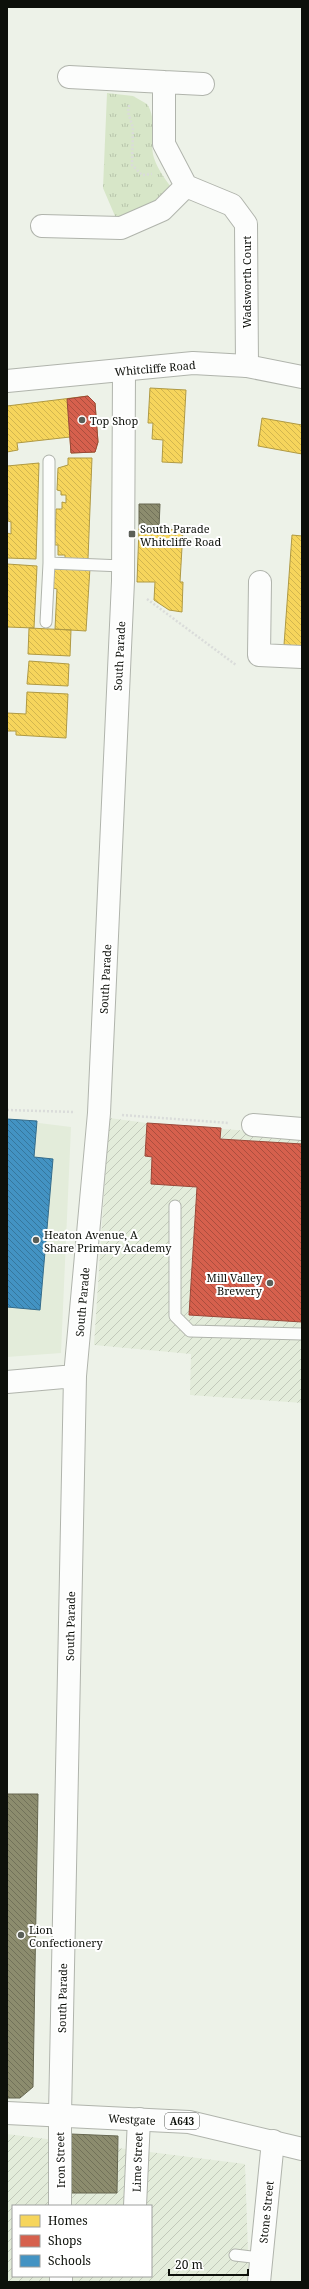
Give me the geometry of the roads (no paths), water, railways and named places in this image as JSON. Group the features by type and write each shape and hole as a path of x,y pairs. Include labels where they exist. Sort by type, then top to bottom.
{"street":[{"path":"68,77 203,84"},
{"path":"42,226 121,228 162,210 186,186 164,144 164,82"},
{"name":"Wadsworth Court","path":"186,186 232,205 246,224 247,366"},
{"name":"Whitcliffe Road","path":"7,381 124,371 193,363 247,366 302,376"},
{"name":"South Parade","path":"60,2115 75,1376 99,1113 123,574 124,371"},
{"path":"260,582 259,655 302,657"},
{"path":"254,1125 302,1129"},
{"path":"7,1382 75,1376"},
{"name":"Westgate","path":"7,2113 190,2122 302,2149"},
{"name":"Iron Street","path":"60,2115 60,2205"},
{"name":"Lime Street","path":"135,2205 139,2119"},
{"name":"Stone Street","path":"259,2282 273,2141"}],"lane":[{"path":"46,622 50,461"},
{"path":"48,562 123,574"},
{"path":"175,1206 175,1316 190,1331 302,1334"},
{"path":"235,2255 261,2258"}],"place":[{"name":"Top Shop","path":"82,420"},
{"name":"South Parade Whitcliffe Road","path":"132,534"},
{"name":"Heaton Avenue, A Share Primary Academy","path":"36,1240"},
{"name":"Mill Valley Brewery","path":"270,1283"},
{"name":"Lion Confectionery","path":"21,1935"}]}
